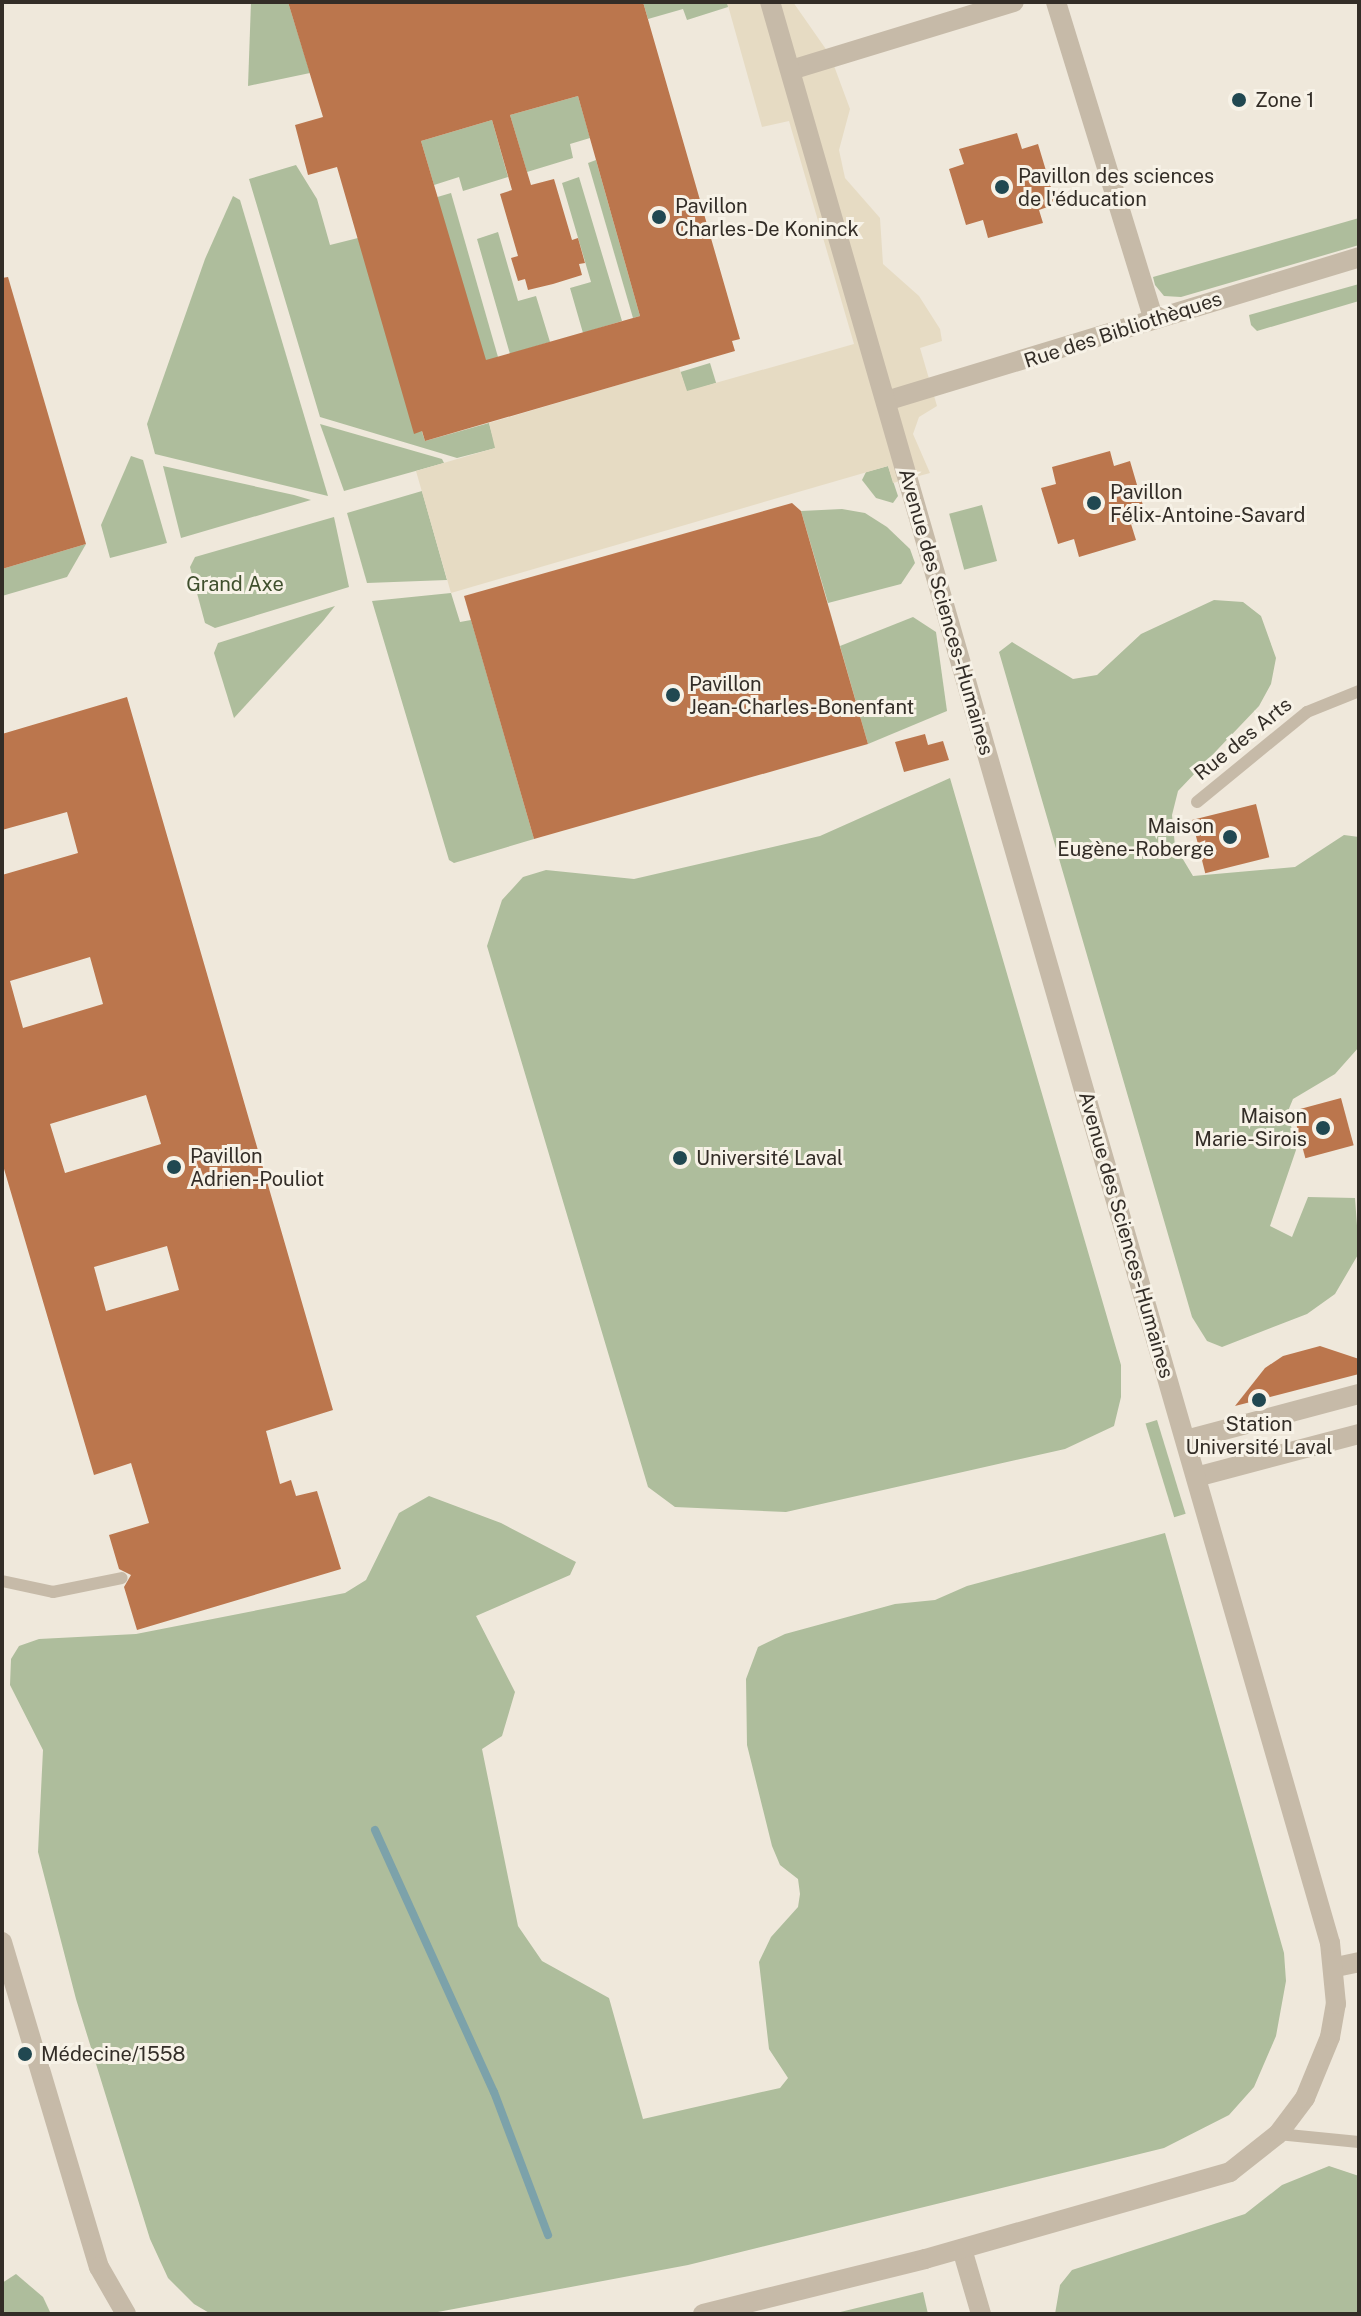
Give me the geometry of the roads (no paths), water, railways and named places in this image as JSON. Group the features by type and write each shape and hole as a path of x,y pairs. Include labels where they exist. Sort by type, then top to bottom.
{"street":[{"name":"Avenue des Sciences-Humaines","path":"703,2314 962,2249 1206,2182 1230,2172 1278,2134 1305,2098 1330,2037 1336,1967 770,2"},
{"path":"791,70 1014,2"},
{"path":"1056,2 1153,317"},
{"name":"Rue des Bibliothèques","path":"886,401 1090,343 1153,317 1359,257"},
{"path":"1186,1440 1359,1394"},
{"path":"1196,1477 1359,1434"},
{"path":"2,1942 99,2267 126,2314"},
{"path":"1336,1967 1359,1962"},
{"path":"962,2249 981,2314"}],"lane":[{"name":"Rue des Arts","path":"1197,802 1290,724 1325,703 1359,691"},
{"path":"2,1581 53,1592 122,1578"},
{"path":"1278,2134 1359,2142"}],"waterway":[{"path":"375,1830 494,2092 548,2235"}],"place":[{"name":"Zone 1","path":"1239,100"},
{"name":"Pavillon des sciences de l'éducation","path":"1002,187"},
{"name":"Pavillon Charles-De Koninck","path":"659,217"},
{"name":"Pavillon Félix-Antoine-Savard","path":"1094,503"},
{"name":"Pavillon Jean-Charles-Bonenfant","path":"673,695"},
{"name":"Maison Eugène-Roberge","path":"1230,837"},
{"name":"Maison Marie-Sirois","path":"1323,1128"},
{"name":"Université Laval","path":"680,1158"},
{"name":"Pavillon Adrien-Pouliot","path":"174,1167"},
{"name":"Station Université Laval","path":"1259,1400"},
{"name":"Médecine/1558","path":"25,2054"}],"park label":[{"name":"Grand Axe","path":"235,584"}]}
